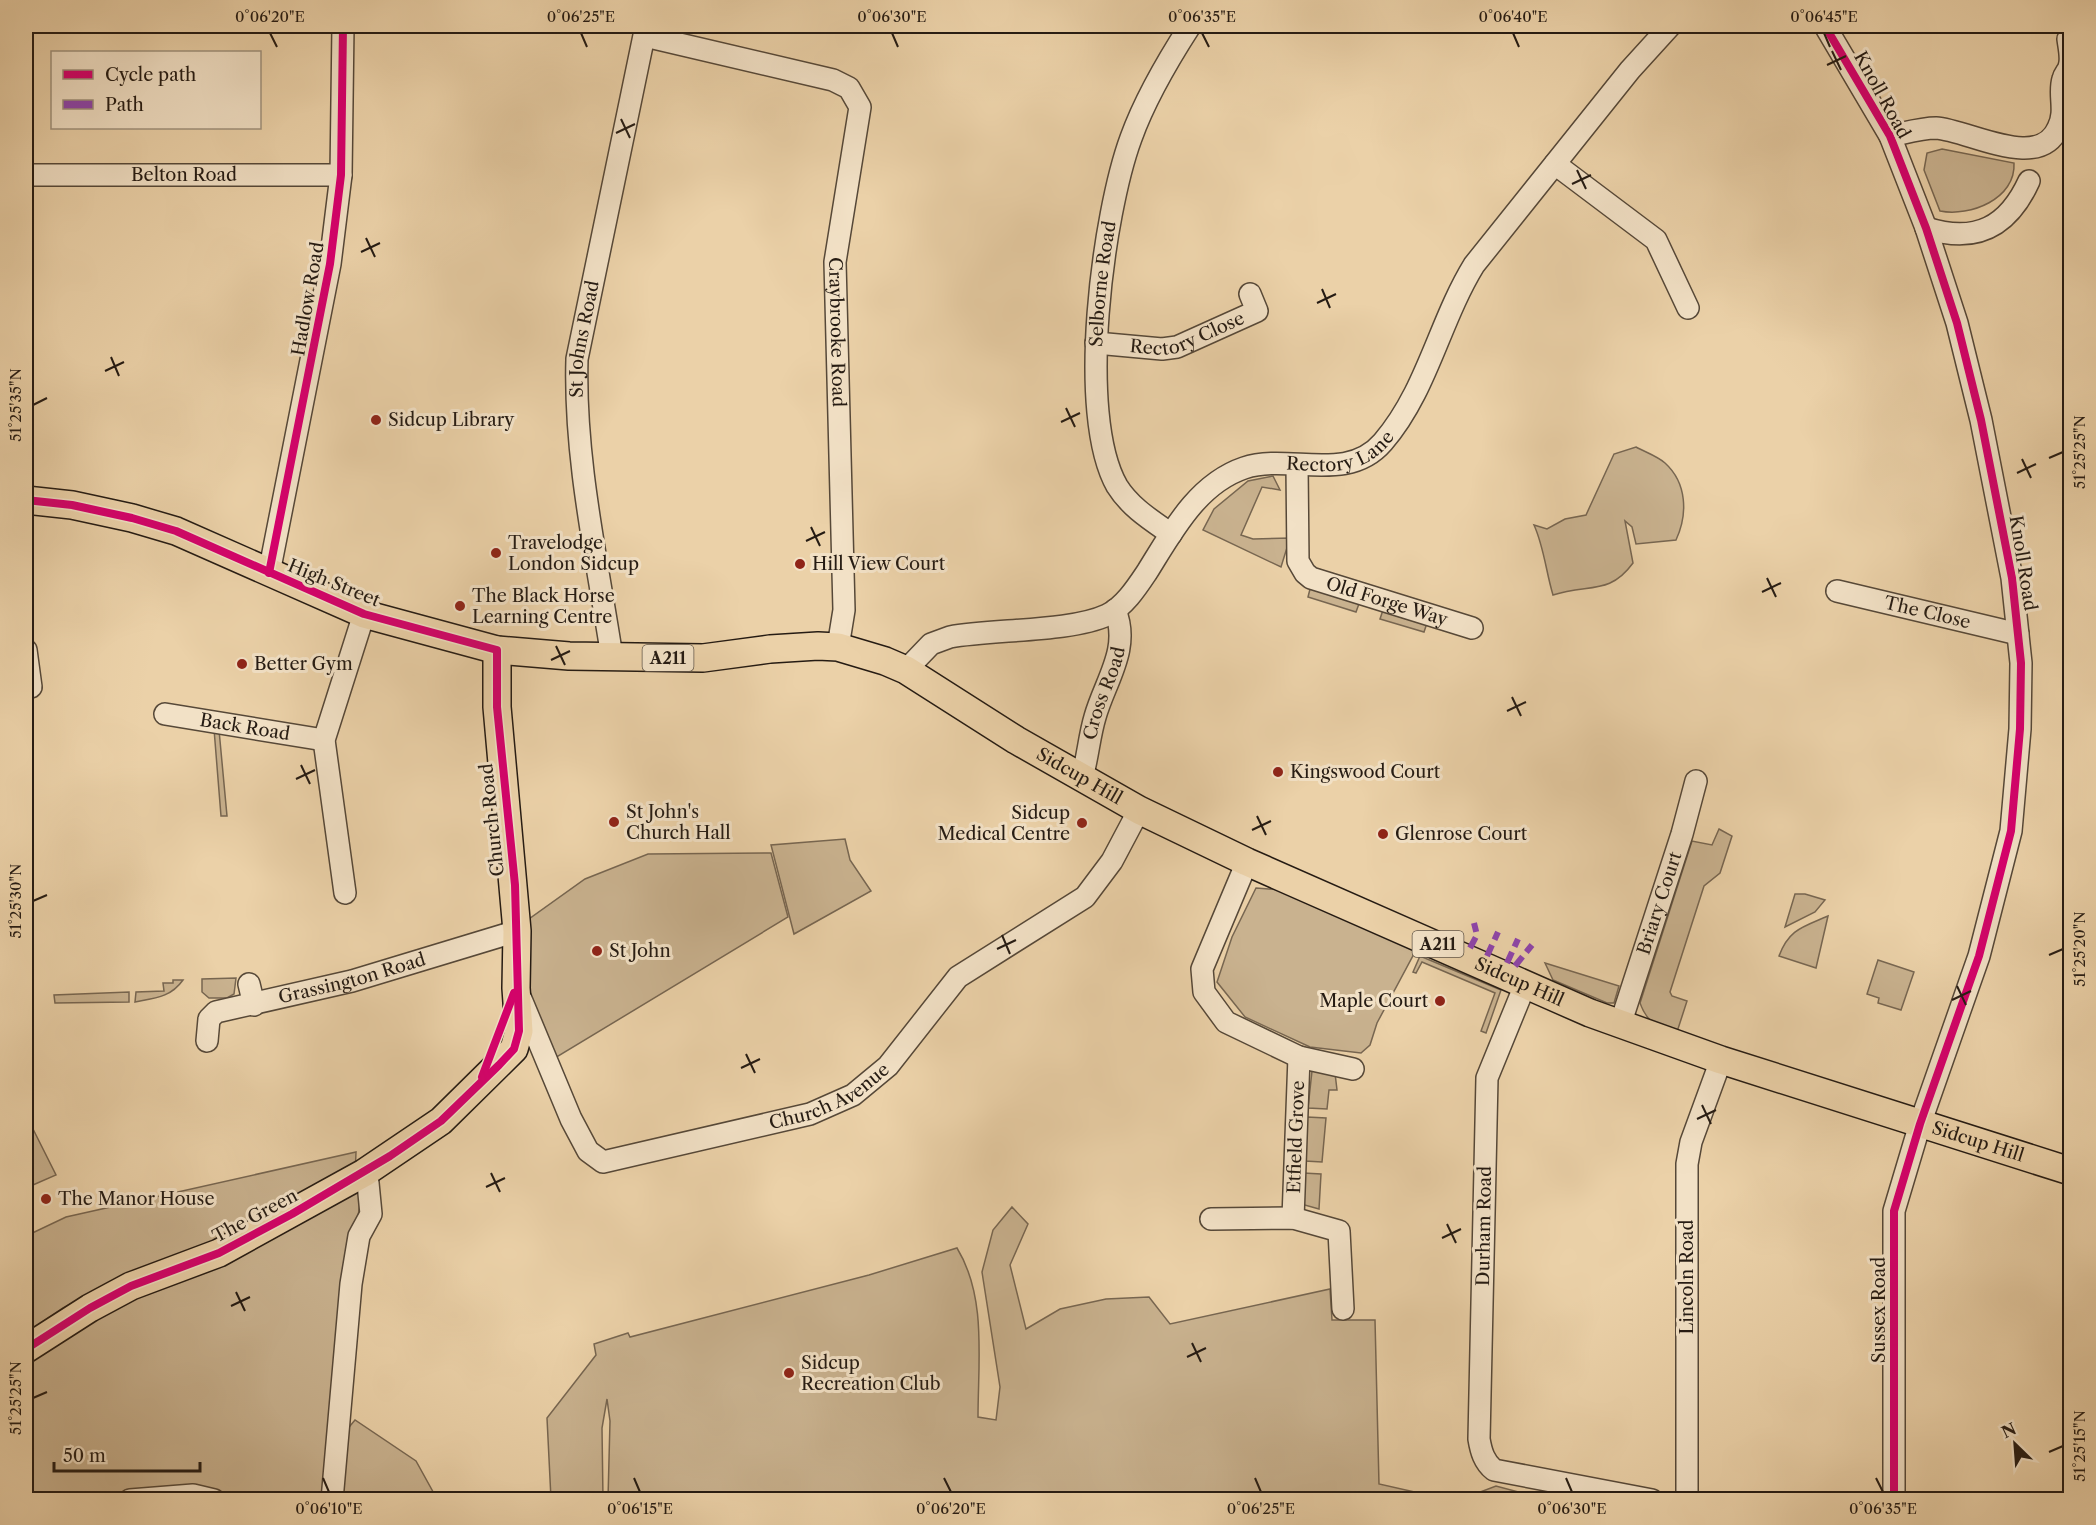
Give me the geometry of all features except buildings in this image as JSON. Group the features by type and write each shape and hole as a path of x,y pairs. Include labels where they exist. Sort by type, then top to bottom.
{"main road":[{"name":"High Street","path":"26,500 72,505 132,518 176,531 364,614 497,650 612,657 702,658 770,649 838,647"},
{"name":"Sidcup Hill","path":"838,647 906,670 1016,740 1139,810 1247,862 1620,1026 2070,1171"},
{"name":"Church Road","path":"497,650 496,707 518,931 516,988"},
{"name":"The Green","path":"26,1349 110,1297 219,1253 364,1173 441,1121 481,1080 516,988"}],"street":[{"name":"Hadlow Road","path":"269,573 327,283 340,174 343,26"},
{"name":"Selborne Road","path":"1171,534 1137,510 1117,486 1101,443 1096,405 1096,343 1104,266 1116,192 1131,137 1172,53 1190,26"},
{"name":"Rectory Lane","path":"906,670 931,644 950,637 1085,621 1115,610 1138,585 1191,506 1229,475 1254,465 1297,466 1354,462 1366,457 1382,443 1408,407 1430,362 1455,296 1470,271 1643,55 1670,26"},
{"name":"Knoll Road","path":"1825,26 1890,136 1926,228 1957,323 1981,420 2014,588 2018,634 2021,717 2011,831 1979,956 1920,1124"},
{"name":"St Johns Road","path":"612,657 576,400 577,359 645,31"},
{"name":"Craybrooke Road","path":"645,31 833,80 849,88 860,107 835,262 844,610 838,647"},
{"path":"1890,136 1935,128 1978,137 2018,150 2032,148 2046,142 2057,131 2064,111 2062,79 2070,66 2068,39"},
{"path":"1555,164 1656,240 1688,308"},
{"name":"Belton Road","path":"26,176 340,174"},
{"path":"1926,228 1947,234 1971,234 1994,226 2018,204 2029,181"},
{"name":"Rectory Close","path":"1096,343 1162,349 1177,347 1257,311 1250,294"},
{"name":"Old Forge Way","path":"1297,466 1298,561 1305,573 1472,628"},
{"name":"The Close","path":"1837,591 2018,634"},
{"name":"Cross Road","path":"1082,777 1091,747 1094,721 1120,648 1120,622 1115,610"},
{"path":"345,892 324,741 364,614"},
{"path":"26,650 28,687"},
{"name":"Back Road","path":"165,714 324,741"},
{"name":"Briary Court","path":"1620,1026 1682,834 1696,781"},
{"name":"Church Avenue","path":"516,988 571,1119 588,1151 603,1162 810,1114 853,1095 888,1066 920,1029 945,990 958,977 1084,897 1112,861 1139,810"},
{"name":"Etfield Grove","path":"1247,862 1202,969 1204,992 1226,1022 1299,1057 1353,1069"},
{"name":"Grassington Road","path":"207,1041 212,1015 352,981 518,931"},
{"path":"249,984 254,1005"},
{"name":"Durham Road","path":"1525,985 1487,1078 1479,1439 1484,1459 1494,1470 1652,1500"},
{"name":"Etfield Grove","path":"1293,1218 1299,1057"},
{"name":"Lincoln Road","path":"1687,1500 1686,1164 1691,1142 1721,1060"},
{"name":"Sussex Road","path":"1894,1500 1894,1211 1920,1124"},
{"path":"332,1500 351,1284 359,1236 370,1214 368,1183 364,1173"},
{"name":"Etfield Grove","path":"1211,1219 1293,1218 1339,1231 1343,1310"},
{"path":"130,1500 193,1495 214,1500"}],"shaded area":[{"path":"1942,149 2014,163 2013,176 2008,187 1989,203 1977,208 1952,212 1940,211 1924,170 1927,153"},
{"path":"1636,447 1665,463 1678,480 1684,509 1676,540 1636,544 1632,527 1625,521 1633,563 1624,573 1615,580 1597,587 1553,595 1534,525 1547,529 1565,519 1586,515 1614,454"},
{"path":"1273,476 1280,490 1262,487 1241,535 1253,539 1290,538 1281,567 1203,530 1214,509 1248,481"},
{"path":"1311,585 1360,601 1356,612 1308,597"},
{"path":"1384,607 1428,620 1424,632 1380,619"},
{"path":"214,729 219,730 227,816 221,816"},
{"path":"1719,829 1732,836 1720,873 1704,886 1670,992 1672,996 1687,1001 1676,1035 1654,1024 1640,1003 1692,841 1712,845"},
{"path":"845,839 850,860 871,891 794,934 771,845"},
{"path":"771,853 788,917 555,1058 533,1015 521,959 529,919 585,879 648,854"},
{"path":"1256,888 1282,890 1416,950 1377,1023 1370,1045 1361,1053 1310,1047 1245,1017 1217,982 1232,937"},
{"path":"1795,894 1805,894 1825,900 1815,912 1785,927"},
{"path":"1828,916 1816,968 1779,956 1792,934"},
{"path":"1420,956 1501,990 1486,1033 1481,1031 1495,993 1422,962 1416,973 1413,972"},
{"path":"1878,960 1914,972 1901,1010 1878,1003 1879,998 1867,994"},
{"path":"1545,963 1619,986 1614,1003 1607,1003 1553,980"},
{"path":"236,978 234,994 227,998 209,998 202,992 202,979"},
{"path":"173,980 183,980 168,993 135,1002 136,992 164,991 163,983 173,983"},
{"path":"129,992 129,1002 55,1003 54,995"},
{"path":"1317,1067 1335,1073 1337,1090 1329,1090 1327,1109 1308,1108 1312,1071"},
{"path":"1307,1117 1326,1118 1322,1162 1305,1161"},
{"path":"31,1125 56,1175 26,1188 26,1126"},
{"path":"356,1152 355,1177 364,1173 347,1297 339,1439 355,1420 416,1461 437,1499 26,1499 26,1348 129,1273 63,1308 26,1333 26,1236 66,1217"},
{"path":"1303,1173 1321,1174 1319,1209 1301,1204"},
{"path":"1012,1207 1028,1224 1010,1265 1026,1329 1060,1309 1106,1299 1149,1297 1170,1324 1330,1289 1332,1320 1375,1320 1379,1484 1419,1493 1475,1494 1496,1486 1530,1495 1544,1495 1543,1499 608,1499 610,1421 607,1399 602,1428 603,1499 551,1499 547,1418 596,1355 594,1344 628,1333 630,1337 869,1275 957,1248 967,1267 977,1308 978,1417 996,1420 1000,1387 982,1272 993,1230"}],"marked path":[{"path":"1470,948 1477,935 1474,923"},
{"path":"1487,956 1498,932"},
{"path":"1507,963 1518,939"},
{"path":"1515,966 1532,945"}],"cycle path":[{"path":"269,573 330,264 341,175 343,26"},
{"path":"1825,26 1890,136 1926,228 1957,323 1981,420 2012,578 2021,663 2020,729 2011,831 1979,956 1920,1124 1894,1211 1894,1500"},
{"path":"26,500 72,505 132,518 176,531 364,614 497,650 497,707 515,885 519,1031 514,1049 499,1065 441,1121 390,1156 292,1214 219,1253 131,1286 90,1308 26,1349"},
{"path":"482,1077 514,993"}],"place":[{"name":"Sidcup Library","path":"376,420"},
{"name":"Travelodge London Sidcup","path":"496,553"},
{"name":"Hill View Court","path":"800,564"},
{"name":"The Black Horse Learning Centre","path":"460,606"},
{"name":"Better Gym","path":"242,664"},
{"name":"Kingswood Court","path":"1278,772"},
{"name":"St John's Church Hall","path":"614,822"},
{"name":"Sidcup Medical Centre","path":"1082,823"},
{"name":"Glenrose Court","path":"1383,834"},
{"name":"St John","path":"597,951"},
{"name":"Maple Court","path":"1440,1001"},
{"name":"The Manor House","path":"46,1199"},
{"name":"Sidcup Recreation Club","path":"789,1373"}]}
